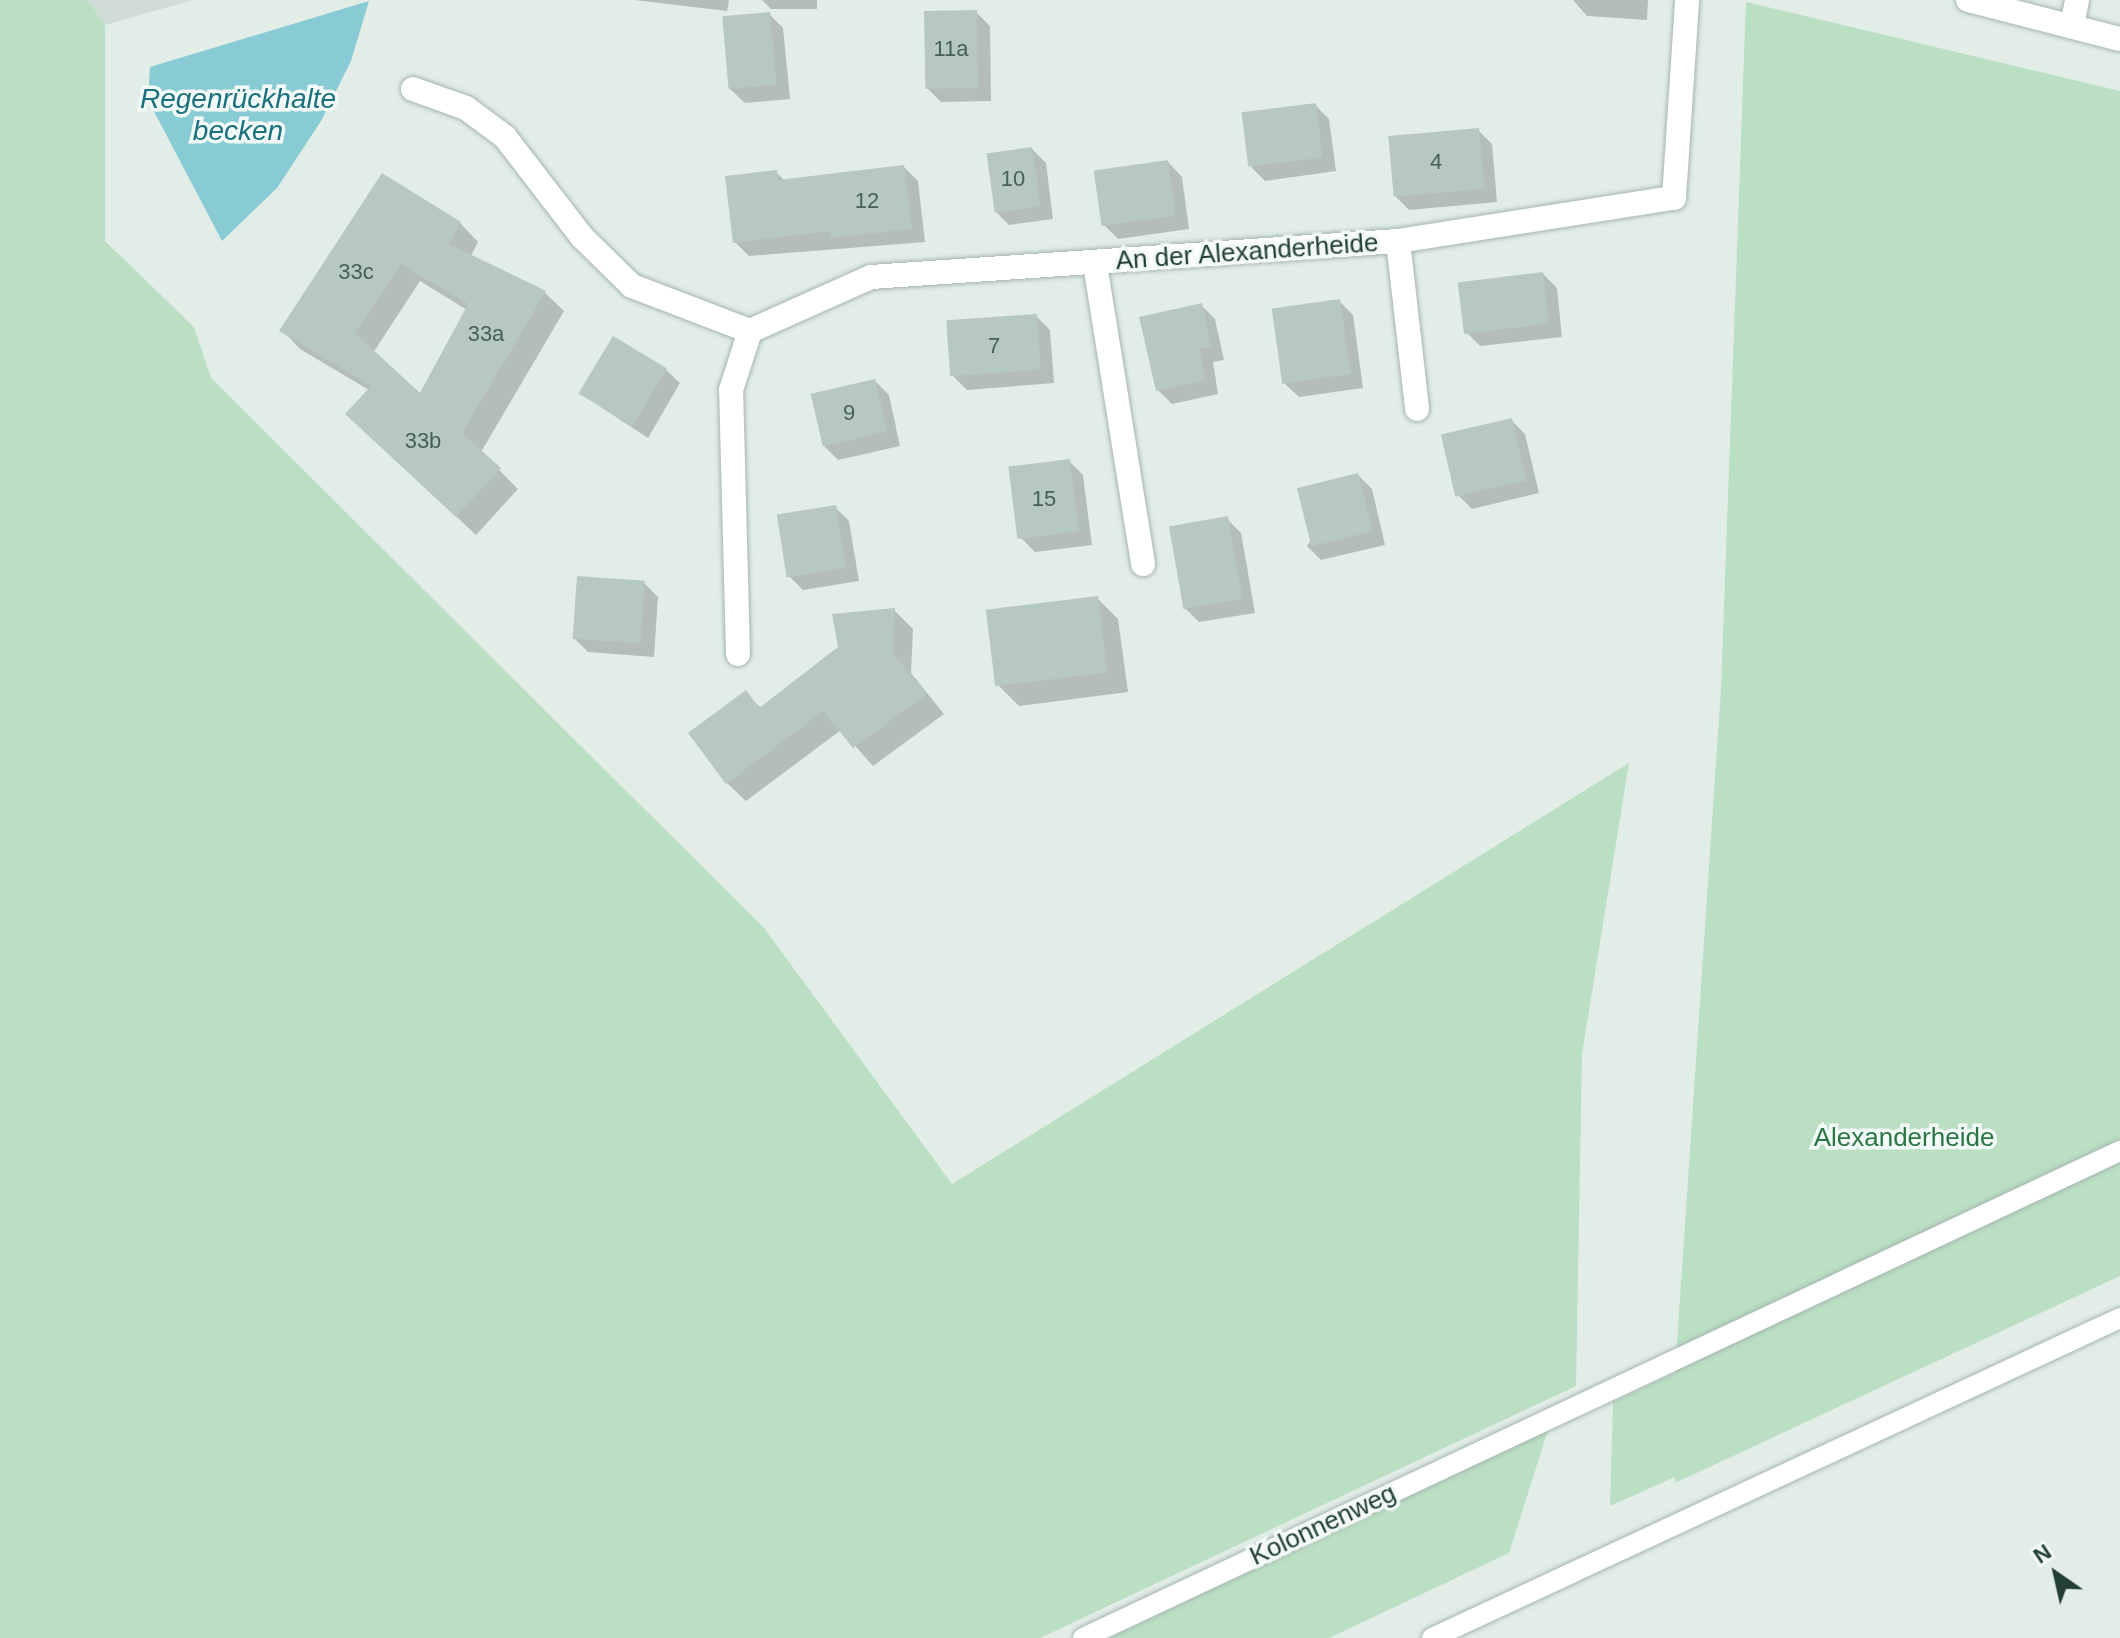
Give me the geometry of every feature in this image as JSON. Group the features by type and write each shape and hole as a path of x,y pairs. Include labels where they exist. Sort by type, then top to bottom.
{"street":[{"name":"An der Alexanderheide","path":"750,331 871,277 1398,241 1674,198 1687,0"},
{"path":"1968,0 2120,39"},
{"path":"2072,26 2077,0"},
{"path":"413,89 466,108 505,137 582,237 632,286 750,331 731,390 738,654"},
{"name":"An der Alexanderheide","path":"1398,241 1417,409"},
{"name":"An der Alexanderheide","path":"1095,264 1143,564"}],"lane":[{"name":"Kolonnenweg","path":"1083,1638 2120,1151"},
{"path":"1432,1638 2120,1318"}],"shaded area":[{"path":"88,0 193,0 105,25"}],"green space":[{"path":"0,0 88,0 105,25 105,241 194,327 211,378 764,928 952,1184 1629,763 1582,1054 1576,1386 1040,1638 0,1638"},
{"name":"Alexanderheide","path":"1746,2 2120,91 2120,1276 1675,1483 1675,1477 1610,1506 1613,1402 1675,1373 1721,689"},
{"path":"1548,1430 1509,1553 1329,1638 1110,1638"}],"water":[{"name":"Regenrückhalte becken","path":"369,1 351,61 321,121 277,188 222,241 148,100 150,67"}],"building":[{"path":"977,10 978,88 925,89 924,11"},
{"path":"770,12 776,85 729,89 722,16"},
{"path":"1316,103 1323,158 1248,167 1242,112"},
{"path":"1479,128 1484,189 1394,197 1388,136"},
{"path":"1032,147 1040,206 995,213 986,153"},
{"path":"1168,160 1176,215 1102,226 1094,170"},
{"path":"904,165 912,229 830,238 830,231 733,243 725,176 777,170 778,180"},
{"path":"382,173 461,222 449,244 546,291 462,433 501,468 456,517 345,414 371,386 279,331","holes":["401,264 468,304 420,393 355,333"]},
{"path":"1543,272 1549,324 1464,334 1458,282"},
{"path":"1340,299 1351,374 1282,384 1272,309"},
{"path":"1202,303 1211,347 1200,349 1205,380 1156,391 1139,317"},
{"path":"1037,314 1041,370 950,376 946,320"},
{"path":"613,336 667,368 632,426 578,393"},
{"path":"875,379 887,432 823,446 811,394"},
{"path":"1512,418 1526,480 1455,497 1441,434"},
{"path":"1070,459 1079,531 1017,539 1008,467"},
{"path":"1358,473 1373,531 1311,546 1297,488"},
{"path":"836,505 846,568 787,578 777,514"},
{"path":"1228,516 1243,599 1183,609 1169,526"},
{"path":"577,576 645,581 640,644 573,639"},
{"path":"1098,596 1107,672 995,686 986,610"},
{"path":"895,608 893,653 927,694 853,748 823,711 726,784 688,733 746,690 759,708 838,647 832,614"}]}
